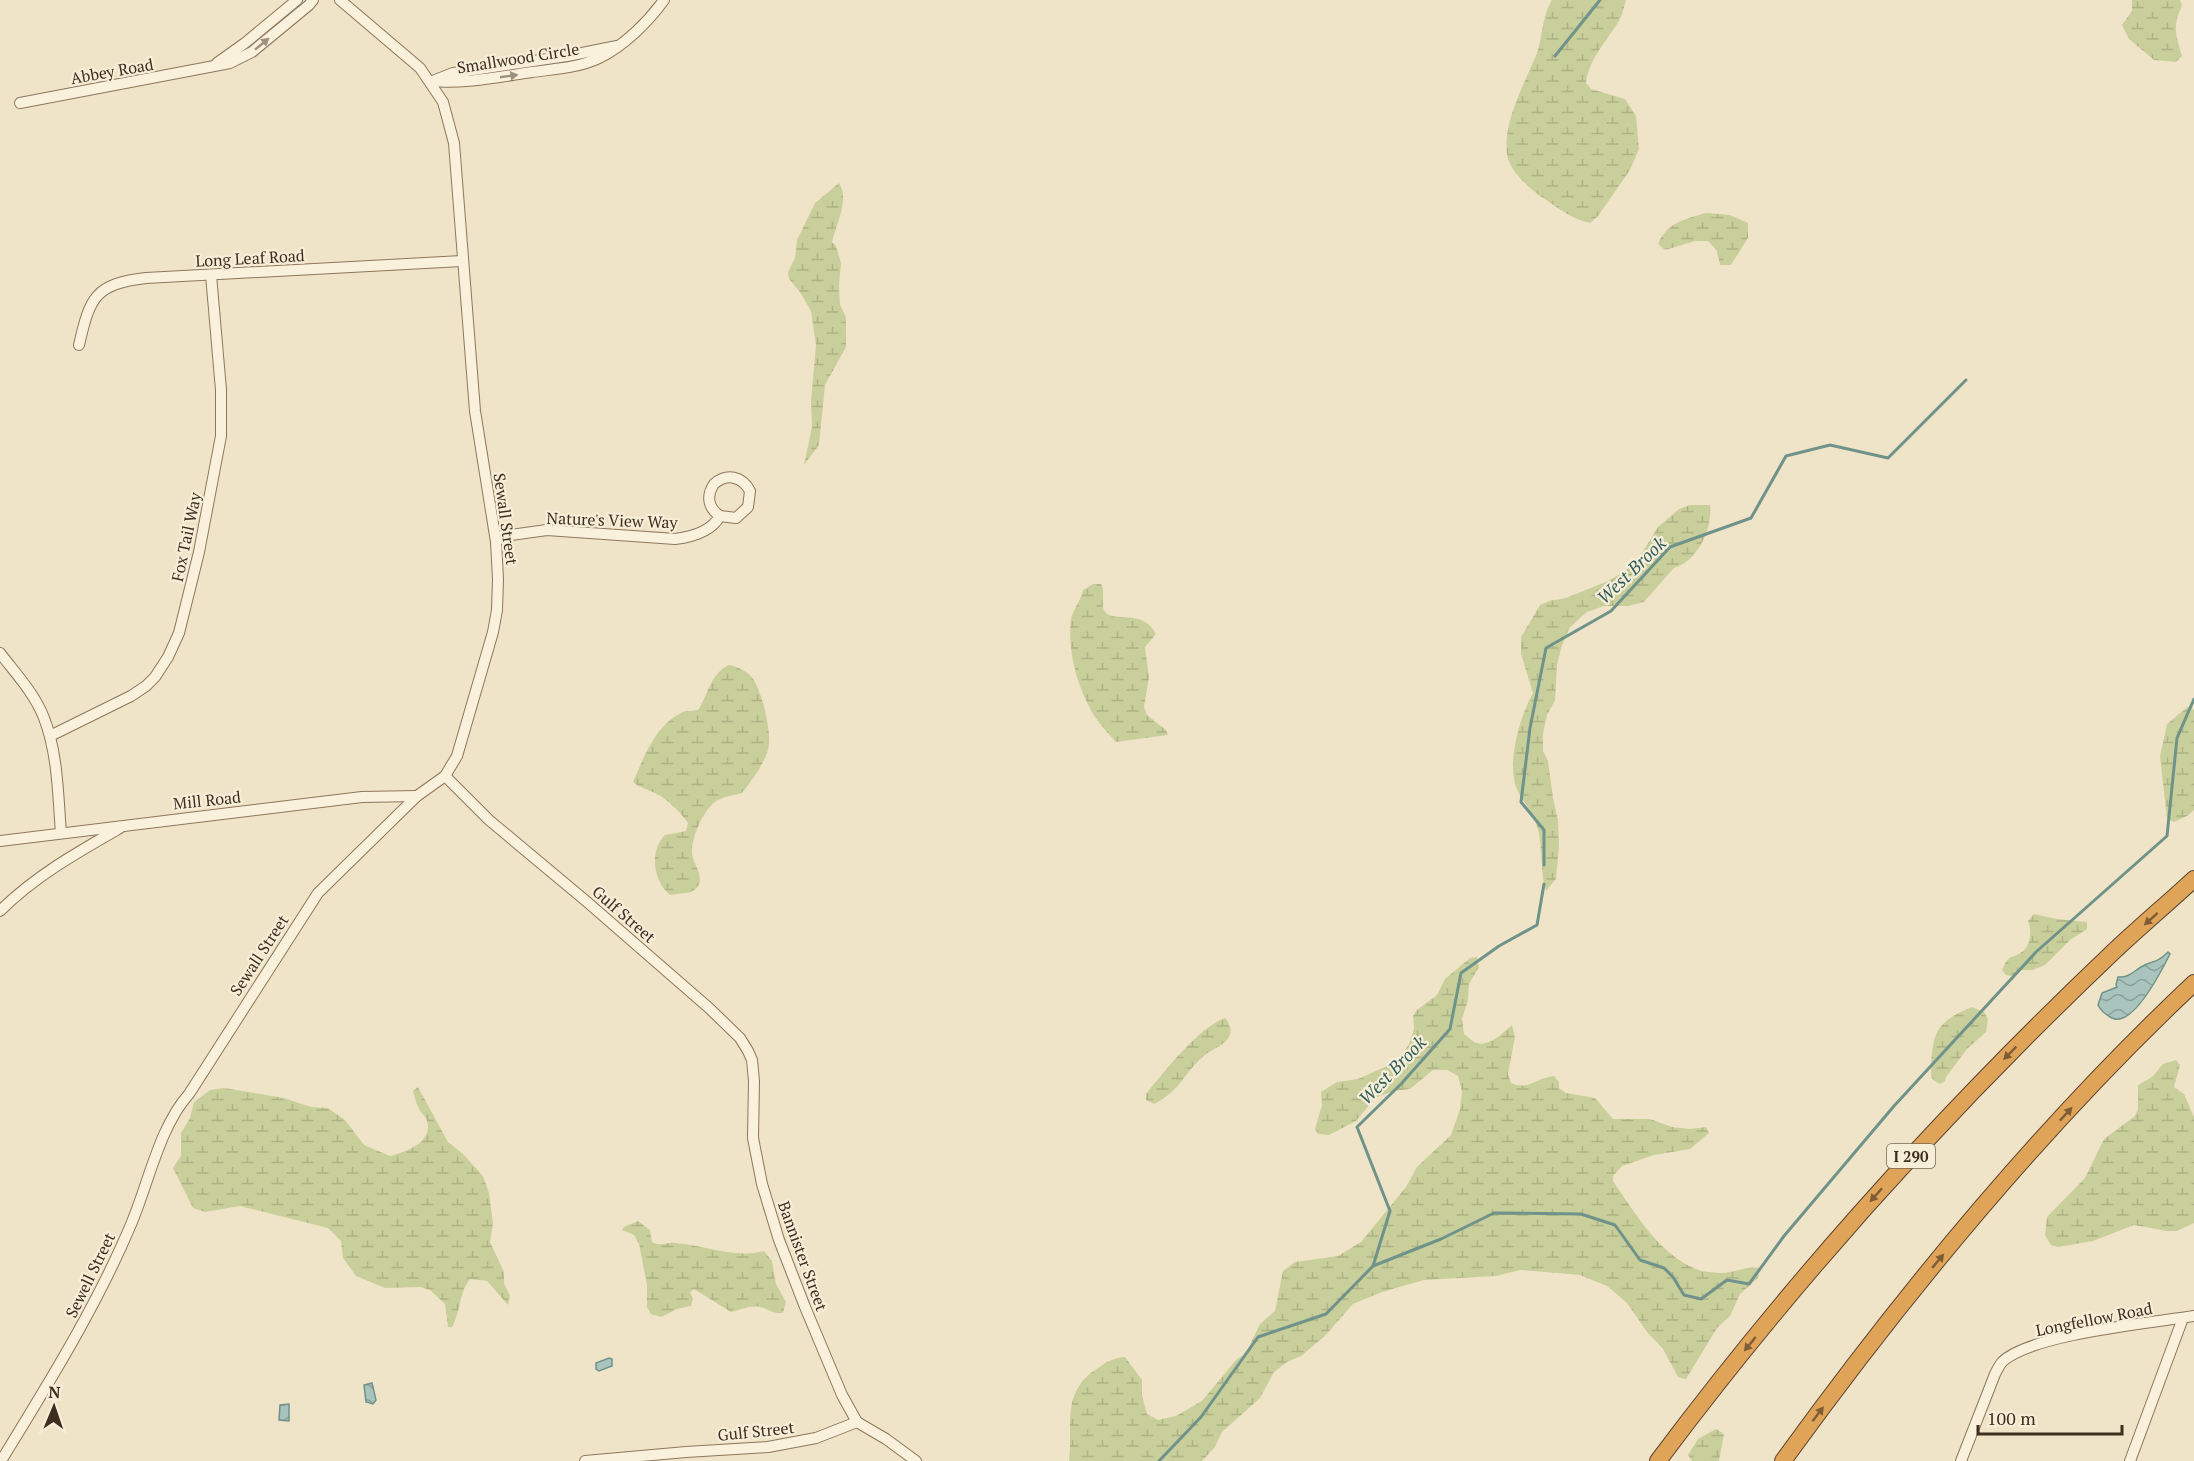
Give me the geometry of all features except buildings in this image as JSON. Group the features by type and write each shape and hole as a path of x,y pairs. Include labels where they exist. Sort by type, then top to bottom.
{"highway":[{"name":"I 290","path":"1658,1461 1773,1314 1889,1180 2024,1039 2112,953 2194,879"},
{"path":"1783,1461 1851,1370 1993,1195 2115,1062 2194,983"}],"street":[{"name":"Abbey Road","path":"209,67 241,47 297,0"},
{"name":"Abbey Road","path":"20,103 230,63 245,57 313,0"},
{"name":"Sewall Street","path":"189,1094 318,893 417,796 445,776 457,756 493,632 497,610 496,537 477,433 454,143 444,106 420,68 340,0"},
{"name":"Smallwood Circle","path":"430,81 453,73 617,46 636,32 664,0"},
{"name":"Long Leaf Road","path":"79,345 90,306 98,295 109,287 128,280 462,261"},
{"name":"Fox Tail Way","path":"50,736 131,696 146,686 164,663 179,633 199,552 221,436 221,390 212,275"},
{"name":"Nature's View Way","path":"496,537 547,530 675,539 703,532 715,525 720,516"},
{"path":"0,653 23,681 37,704 50,736 61,833"},
{"name":"Gulf Street","path":"445,776 489,820 586,901 740,1038 752,1060 753,1091"},
{"name":"Mill Road","path":"0,841 362,798 417,796"},
{"path":"0,911 30,884 75,853 127,825"},
{"name":"Bannister Street","path":"753,1091 754,1148 779,1240 839,1389 857,1422"},
{"name":"Sewell Street","path":"1,1461 85,1319 132,1223 177,1107 189,1094"},
{"path":"2130,1461 2189,1317"},
{"name":"Longfellow Road","path":"1961,1461 1995,1374 2001,1363 2008,1358 2029,1347 2089,1332 2189,1317"},
{"path":"857,1422 916,1461"},
{"name":"Gulf Street","path":"585,1461 768,1447 816,1438 857,1422"}],"green space":[{"path":"1552,0 1626,0 1620,19 1591,65 1586,83 1591,89 1625,99 1636,116 1639,149 1630,170 1598,216 1590,223 1567,214 1535,192 1519,177 1508,159 1506,146 1510,119 1537,53 1546,12"},
{"path":"2132,0 2180,0 2182,6 2177,19 2176,31 2182,56 2176,62 2154,60 2129,39 2122,25 2132,11"},
{"path":"839,183 842,189 843,204 832,242 836,246 841,263 840,305 846,317 846,347 825,385 819,445 804,465 812,427 811,401 816,345 811,311 789,279 788,272 795,258 797,240 815,203"},
{"path":"1706,213 1730,215 1748,223 1748,238 1731,265 1720,265 1717,251 1708,241 1695,241 1665,250 1658,244 1666,231 1678,222"},
{"path":"1690,505 1710,505 1709,524 1697,551 1683,564 1674,568 1644,602 1628,606 1604,606 1587,612 1570,627 1562,645 1557,665 1555,700 1547,715 1543,734 1543,751 1548,761 1558,820 1559,846 1556,879 1546,891 1536,823 1518,792 1514,776 1516,739 1533,693 1521,654 1521,637 1540,605 1566,598 1608,581 1625,571 1637,561 1658,527 1679,509"},
{"path":"1093,584 1101,584 1105,612 1109,615 1144,621 1156,634 1145,647 1149,677 1144,707 1147,715 1166,730 1168,735 1116,742 1097,720 1089,706 1075,670 1070,632 1071,619 1083,590"},
{"path":"729,665 740,668 750,675 758,689 769,733 768,750 760,767 742,793 715,802 701,820 692,852 699,874 699,885 692,892 670,895 664,889 657,874 655,857 657,849 665,835 686,831 688,823 665,799 633,782 657,734 681,713 699,709 714,678"},
{"path":"2189,706 2194,710 2194,810 2174,822 2167,819 2160,756 2167,724"},
{"path":"2034,914 2087,922 2087,929 2070,940 2045,965 2033,970 2020,970 2012,976 2006,975 2002,970 2007,961 2022,952 2029,942 2028,921"},
{"path":"1477,957 1479,967 1469,984 1468,1000 1462,1019 1464,1034 1482,1044 1496,1038 1512,1025 1515,1037 1508,1074 1511,1083 1522,1086 1554,1076 1559,1082 1559,1088 1566,1093 1595,1098 1613,1119 1650,1119 1672,1127 1690,1129 1706,1127 1709,1133 1690,1149 1654,1155 1622,1166 1613,1176 1613,1181 1649,1231 1671,1254 1683,1262 1698,1270 1719,1273 1760,1268 1758,1278 1740,1294 1730,1316 1717,1328 1686,1379 1678,1377 1663,1349 1647,1332 1627,1303 1607,1286 1580,1275 1520,1270 1496,1276 1424,1280 1382,1292 1353,1304 1325,1336 1301,1356 1287,1362 1274,1372 1260,1398 1222,1432 1215,1447 1202,1461 1069,1461 1073,1400 1084,1379 1105,1363 1125,1357 1142,1380 1142,1395 1147,1414 1158,1420 1176,1416 1202,1401 1236,1360 1246,1353 1260,1324 1275,1311 1283,1271 1295,1262 1338,1256 1361,1242 1406,1187 1417,1167 1451,1135 1460,1109 1462,1092 1458,1076 1447,1070 1433,1070 1410,1089 1393,1091 1375,1098 1356,1121 1329,1135 1318,1134 1315,1129 1322,1105 1321,1092 1337,1082 1358,1079 1398,1061 1409,1044 1414,1029 1413,1016 1417,1010 1437,995 1445,979 1470,958"},
{"path":"1972,1007 1984,1012 1988,1019 1986,1032 1967,1049 1945,1081 1940,1084 1931,1076 1932,1051 1937,1033 1949,1019"},
{"path":"1225,1018 1231,1030 1225,1042 1198,1061 1163,1099 1154,1104 1146,1100 1146,1094 1182,1051 1204,1031"},
{"path":"2176,1060 2180,1065 2174,1087 2184,1094 2194,1117 2194,1223 2177,1231 2134,1225 2093,1241 2058,1247 2051,1245 2045,1235 2047,1217 2085,1178 2104,1139 2135,1116 2138,1109 2138,1085 2152,1077 2163,1064"},
{"path":"418,1087 448,1142 463,1154 483,1176 489,1193 493,1223 490,1242 504,1272 504,1283 510,1296 508,1305 487,1281 470,1279 466,1284 452,1327 448,1327 445,1304 430,1290 421,1287 385,1288 356,1276 343,1258 341,1241 328,1228 240,1206 205,1212 193,1208 173,1168 181,1156 181,1133 190,1118 194,1102 210,1090 224,1088 284,1098 311,1107 328,1108 345,1120 364,1145 390,1156 416,1145 426,1135 427,1121 418,1107 413,1091"},
{"path":"638,1221 650,1230 652,1242 658,1244 686,1244 731,1253 764,1251 772,1261 776,1284 786,1302 783,1313 757,1307 731,1312 694,1289 690,1292 693,1299 691,1306 677,1309 661,1317 651,1314 647,1307 647,1285 639,1244 634,1235 622,1230"},
{"path":"1716,1429 1724,1434 1719,1461 1692,1461 1688,1455 1698,1439"}],"water":[{"path":"2168,952 2170,954 2154,984 2129,1014 2120,1019 2112,1018 2102,1011 2098,1005 2102,993 2117,987 2118,977 2125,977"},
{"path":"612,1359 612,1366 599,1371 596,1369 596,1363"},
{"path":"372,1383 376,1400 373,1404 366,1402 364,1385"},
{"path":"289,1404 289,1421 279,1420 280,1405"}],"waterway":[{"path":"1555,56 1600,0"},
{"name":"West Brook","path":"1544,865 1544,830 1521,802 1530,728 1546,648 1611,611 1670,547 1751,518 1786,456 1830,445 1888,458 1966,380"},
{"path":"1373,1266 1441,1239 1494,1213 1581,1214 1615,1225 1640,1260 1664,1268 1673,1277 1684,1295 1701,1299 1727,1280 1749,1284 1784,1236 1894,1106 2036,952 2167,836 2177,738 2194,699"},
{"name":"West Brook","path":"1159,1461 1201,1417 1258,1337 1326,1314 1373,1266 1390,1211 1357,1127 1401,1084 1450,1029 1461,973 1499,946 1537,925 1544,884"}]}
